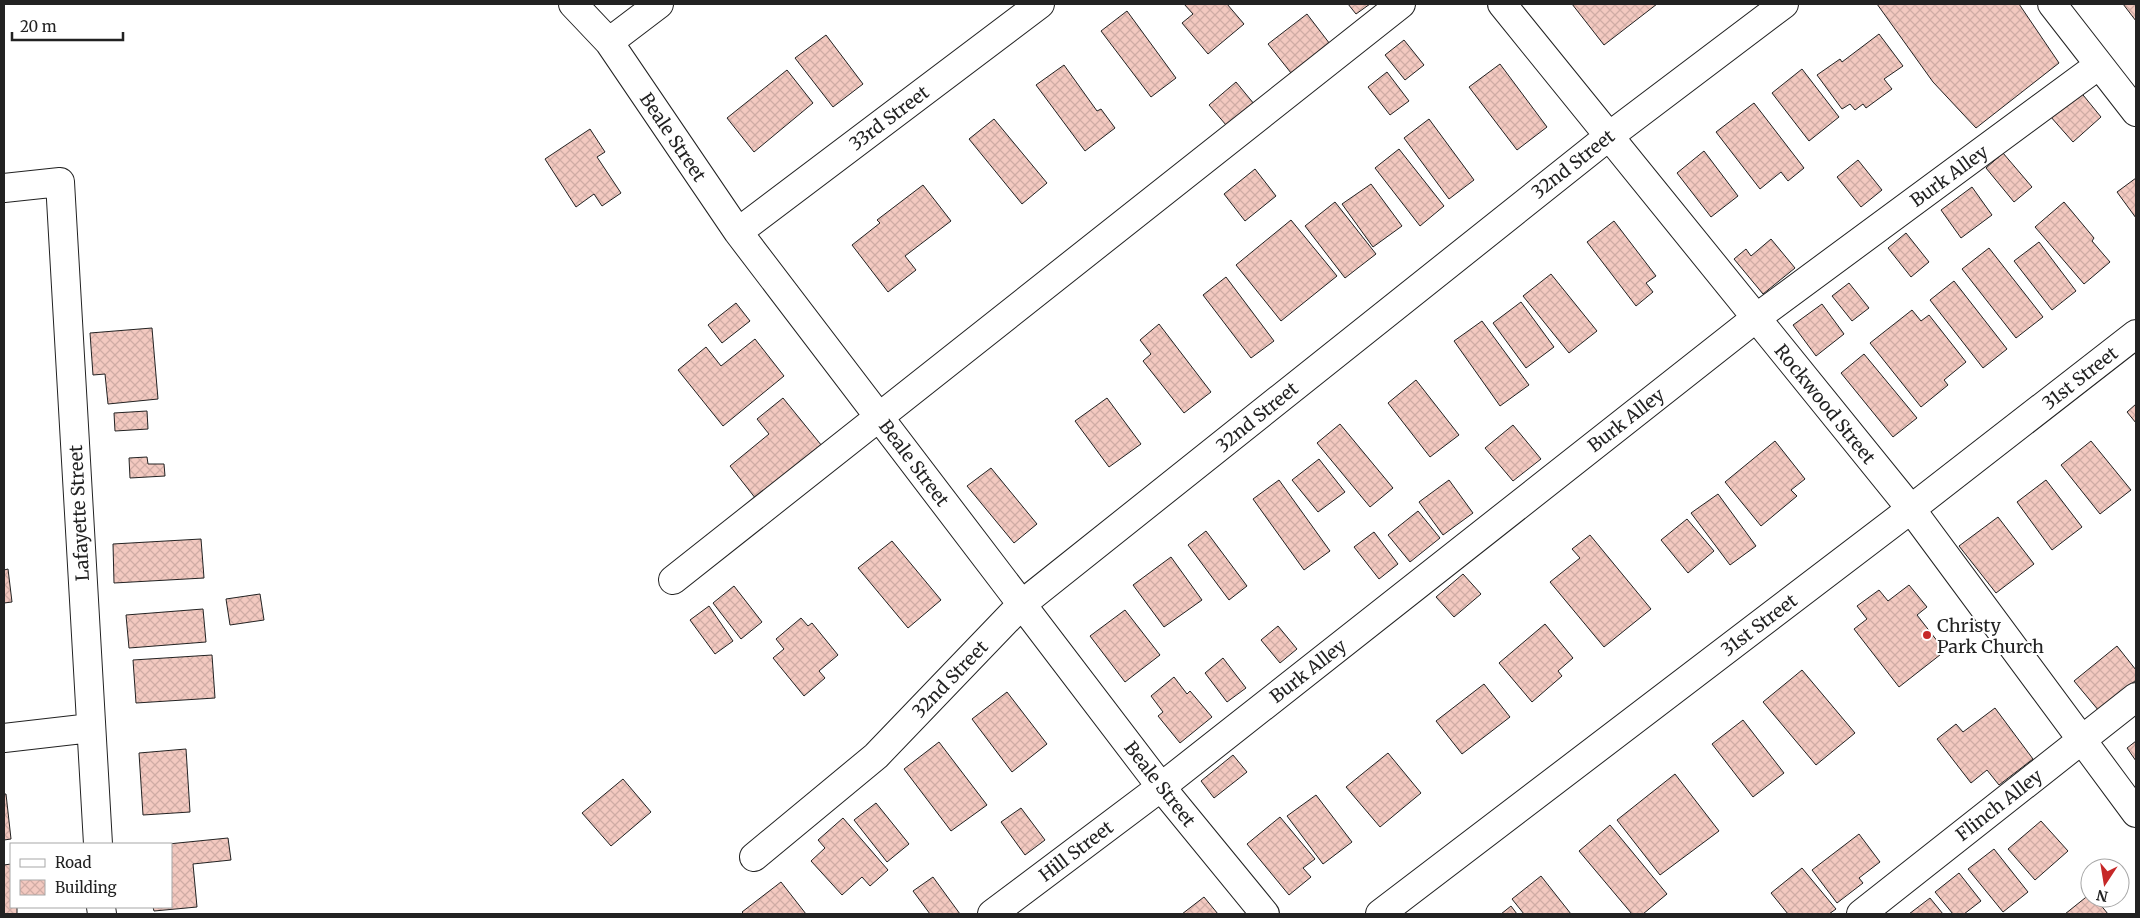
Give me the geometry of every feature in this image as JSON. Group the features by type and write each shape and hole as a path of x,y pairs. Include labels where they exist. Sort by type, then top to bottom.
{"street":[{"name":"Beale Street","path":"573,4 609,42 738,232 1161,787 1265,914"},
{"path":"609,42 659,4"},
{"name":"33rd Street","path":"738,232 1040,4"},
{"path":"673,580 1401,4"},
{"name":"Rockwood Street","path":"1502,4 1911,509 2136,813"},
{"name":"32nd Street","path":"754,858 876,756 1022,604 1608,137 1784,4"},
{"path":"2052,4 2136,112"},
{"name":"Burk Alley","path":"1161,787 1756,318 2100,64"},
{"name":"Lafayette Street","path":"4,188 60,182 98,843"},
{"name":"31st Street","path":"1380,914 1911,509 2136,334"},
{"name":"Flinch Alley","path":"1861,914 2136,697"},
{"path":"4,738 91,728"},
{"name":"Hill Street","path":"992,914 1161,787"}],"building":[{"path":"1184,4 1227,4 1244,24 1208,54 1182,23 1193,14"},
{"path":"1348,4 1370,4 1356,14"},
{"path":"1572,4 1657,4 1604,45"},
{"path":"1877,4 2019,4 2059,63 1976,128 1933,82"},
{"path":"2123,4 2136,4 2136,21"},
{"path":"1127,11 1176,78 1151,97 1101,31"},
{"path":"1307,14 1333,48 1295,78 1268,44"},
{"path":"1879,34 1903,66 1884,79 1892,89 1866,108 1863,104 1855,110 1850,104 1842,109 1817,75 1840,59 1842,62"},
{"path":"826,35 863,84 833,107 795,58"},
{"path":"1404,40 1424,65 1405,80 1385,55"},
{"path":"1500,64 1547,127 1517,150 1469,87"},
{"path":"1064,65 1097,111 1101,109 1115,128 1085,151 1036,85"},
{"path":"1802,69 1839,117 1809,141 1772,93"},
{"path":"787,70 813,103 754,152 727,118"},
{"path":"1387,72 1409,101 1390,115 1368,87"},
{"path":"1236,82 1259,110 1232,132 1209,105"},
{"path":"2079,90 2101,117 2073,142 2050,116"},
{"path":"1754,103 1804,168 1788,181 1781,172 1760,189 1716,132"},
{"path":"994,119 1047,183 1022,204 969,139"},
{"path":"1429,119 1474,180 1449,199 1404,138"},
{"path":"590,129 605,152 597,157 621,193 602,206 594,194 576,207 545,159"},
{"path":"1399,149 1444,206 1420,226 1375,168"},
{"path":"1704,151 1738,196 1711,217 1677,173"},
{"path":"2003,153 2032,187 2014,202 1986,168"},
{"path":"1858,160 1882,190 1861,207 1837,177"},
{"path":"1255,169 1276,196 1245,221 1224,194"},
{"path":"2136,178 2136,218 2117,192"},
{"path":"1371,184 1402,226 1373,247 1342,204"},
{"path":"923,185 951,221 905,256 916,270 888,292 852,245 880,223 877,220"},
{"path":"1972,187 1992,215 1961,238 1941,210"},
{"path":"1335,202 1376,254 1345,278 1305,226"},
{"path":"2064,202 2094,238 2092,241 2110,262 2084,284 2035,227"},
{"path":"1291,220 1337,276 1281,321 1236,265"},
{"path":"1614,221 1656,276 1646,283 1653,292 1636,306 1587,242"},
{"path":"1906,233 1929,262 1911,277 1888,248"},
{"path":"1771,239 1795,268 1763,294 1734,259 1746,249 1751,256"},
{"path":"2039,242 2076,291 2052,310 2014,261"},
{"path":"1989,248 2043,317 2016,338 1962,269"},
{"path":"1551,274 1597,331 1569,353 1523,296"},
{"path":"1226,277 1274,341 1251,358 1203,295"},
{"path":"1954,281 2007,349 1983,368 1930,300"},
{"path":"1849,283 1869,308 1852,321 1832,296"},
{"path":"1521,302 1554,347 1526,368 1493,323"},
{"path":"736,303 750,321 722,343 708,325"},
{"path":"1822,304 1844,334 1816,356 1793,325"},
{"path":"1912,310 1921,321 1929,315 1966,362 1944,380 1948,385 1921,407 1870,343"},
{"path":"1482,321 1529,385 1500,406 1454,341"},
{"path":"1159,324 1211,392 1184,413 1143,361 1151,354 1140,340"},
{"path":"152,328 158,399 108,404 105,374 93,375 90,333"},
{"path":"755,339 784,376 723,426 678,370 706,347 721,366"},
{"path":"1864,354 1917,418 1893,437 1841,373"},
{"path":"1416,380 1459,435 1430,457 1388,403"},
{"path":"783,398 822,446 756,499 730,466 769,434 757,419"},
{"path":"1107,398 1141,444 1109,467 1075,421"},
{"path":"2136,404 2136,423 2127,412"},
{"path":"147,411 148,429 115,431 114,413"},
{"path":"1340,424 1393,488 1370,507 1317,443"},
{"path":"1513,425 1541,459 1513,481 1485,448"},
{"path":"1775,441 1805,479 1791,490 1797,496 1761,526 1725,482"},
{"path":"2091,441 2131,490 2100,514 2061,465"},
{"path":"147,457 148,464 164,464 165,476 130,478 129,458"},
{"path":"1319,459 1345,492 1318,512 1292,480"},
{"path":"991,468 1037,524 1014,543 967,486"},
{"path":"1279,480 1330,551 1304,570 1253,499"},
{"path":"1449,480 1473,513 1443,535 1419,502"},
{"path":"2046,480 2082,527 2052,550 2017,502"},
{"path":"1718,494 1756,546 1730,565 1691,513"},
{"path":"1418,511 1440,538 1410,562 1388,535"},
{"path":"1998,517 2034,564 1996,593 1959,546"},
{"path":"1687,519 1714,551 1688,573 1661,540"},
{"path":"1206,531 1247,586 1229,600 1188,545"},
{"path":"1374,532 1398,564 1379,579 1354,547"},
{"path":"1590,535 1651,609 1604,647 1550,582 1580,558 1572,549"},
{"path":"201,539 204,578 114,583 113,544"},
{"path":"892,541 941,600 908,628 858,568"},
{"path":"1171,557 1202,600 1164,627 1133,585"},
{"path":"8,569 12,602 4,603 4,570"},
{"path":"1463,574 1481,594 1454,617 1436,597"},
{"path":"1909,585 1927,607 1917,615 1945,651 1899,687 1854,629 1867,619 1857,606 1879,590 1888,601"},
{"path":"734,586 762,622 741,639 713,603"},
{"path":"260,594 264,620 230,625 226,599"},
{"path":"709,606 733,641 715,654 690,620"},
{"path":"203,609 206,642 129,648 126,615"},
{"path":"1125,610 1160,655 1125,682 1090,636"},
{"path":"801,618 808,626 812,623 838,655 819,671 825,678 804,696 773,658 784,649 776,639"},
{"path":"1545,624 1573,658 1558,671 1562,676 1532,702 1499,663"},
{"path":"1278,626 1297,649 1280,663 1261,640"},
{"path":"2117,646 2136,670 2136,680 2099,711 2074,681"},
{"path":"212,655 215,698 136,703 133,660"},
{"path":"1223,658 1246,688 1227,702 1205,673"},
{"path":"1802,670 1855,733 1816,765 1763,702"},
{"path":"1174,677 1187,694 1190,691 1212,717 1180,743 1158,716 1163,712 1151,696"},
{"path":"1484,684 1510,717 1462,754 1436,721"},
{"path":"1007,692 1047,744 1012,772 972,719"},
{"path":"1995,708 2033,759 1999,785 1987,770 1971,783 1937,739 1956,724 1963,732"},
{"path":"1743,720 1784,773 1753,797 1712,744"},
{"path":"2136,741 2136,761 2127,748"},
{"path":"939,742 987,805 951,831 904,769"},
{"path":"186,749 190,812 143,815 139,753"},
{"path":"1388,753 1421,793 1380,827 1346,787"},
{"path":"1233,755 1247,772 1214,798 1201,781"},
{"path":"1675,774 1719,831 1660,875 1617,820"},
{"path":"623,779 651,812 611,846 582,813"},
{"path":"4,794 6,794 11,839 4,840"},
{"path":"1316,795 1352,842 1323,864 1287,816"},
{"path":"876,803 909,844 887,862 854,820"},
{"path":"1021,808 1045,840 1025,855 1001,822"},
{"path":"1280,817 1315,859 1303,868 1311,877 1289,895 1247,844"},
{"path":"843,818 888,870 870,886 862,877 842,895 811,861 825,848 818,840"},
{"path":"2041,821 2068,851 2035,880 2008,849"},
{"path":"1610,825 1667,894 1643,914 1632,914 1579,851"},
{"path":"1859,834 1880,862 1859,878 1863,883 1837,903 1812,870"},
{"path":"228,838 231,860 193,864 197,907 154,911 153,908 172,908 172,844"},
{"path":"1994,849 2028,892 2003,912 1968,869"},
{"path":"10,864 10,908 17,908 17,914 4,914 4,865"},
{"path":"1802,868 1836,909 1829,914 1788,914 1771,893"},
{"path":"1959,873 1981,901 1964,914 1953,914 1935,892"},
{"path":"1541,876 1571,914 1524,914 1512,899"},
{"path":"933,877 960,914 930,914 913,891"},
{"path":"781,882 806,914 744,914 742,912"},
{"path":"1204,897 1218,914 1182,914"},
{"path":"1930,898 1943,914 1909,914"},
{"path":"2080,902 2080,908 2103,908 2108,914 2065,914"},
{"path":"1511,906 1517,914 1501,914"}],"place":[{"name":"Christy Park Church","path":"1927,635"}]}
